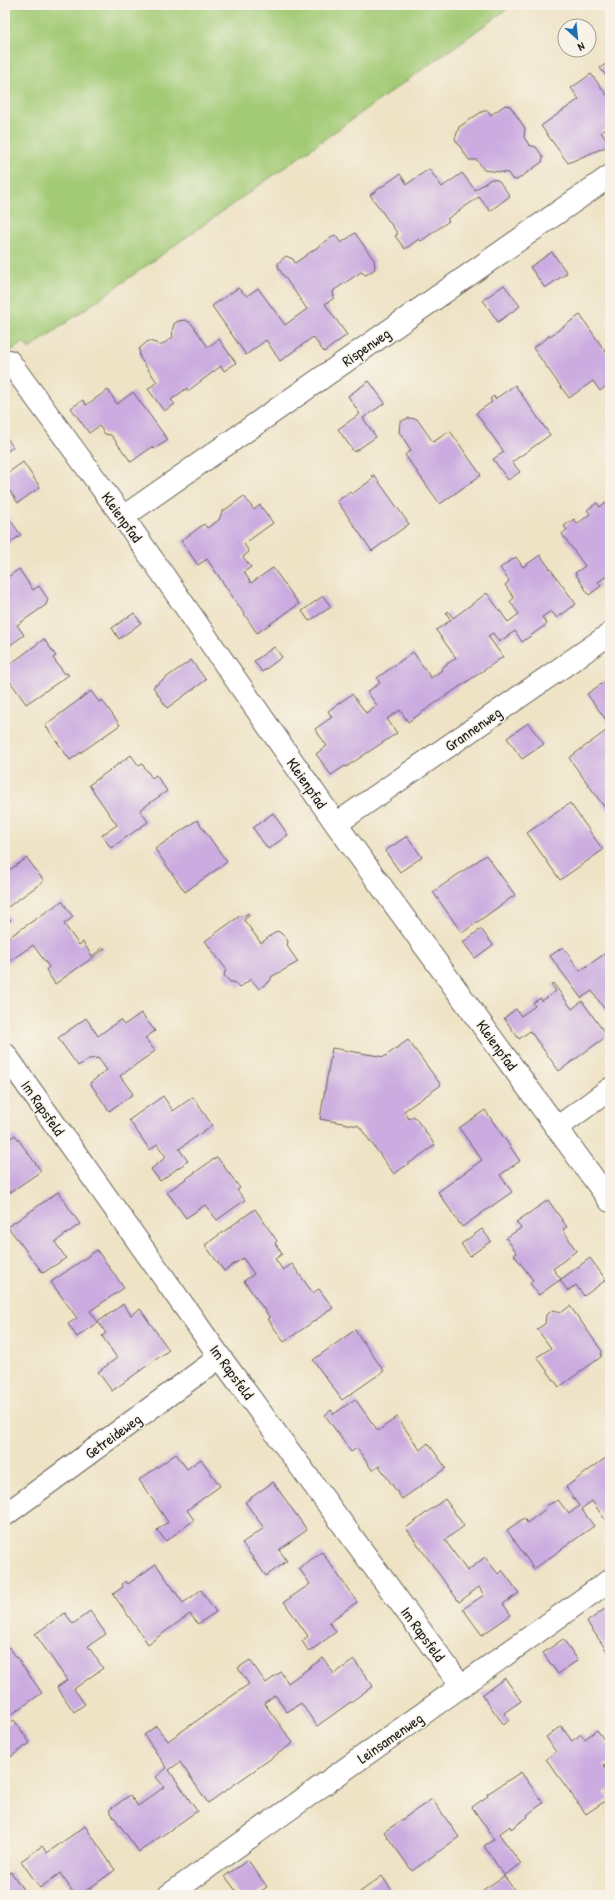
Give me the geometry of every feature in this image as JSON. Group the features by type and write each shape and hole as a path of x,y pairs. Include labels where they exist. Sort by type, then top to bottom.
{"street":[{"name":"Rispenweg","path":"123,517 610,176"},
{"name":"Kleienpfad","path":"9,361 123,517 336,824 558,1127 610,1201"},
{"name":"Grannenweg","path":"336,824 610,634"},
{"name":"Im Rapsfeld","path":"5,1054 220,1357 462,1687"},
{"path":"558,1127 610,1089"},
{"name":"Getreideweg","path":"5,1515 220,1357"},
{"name":"Leinsamenweg","path":"169,1895 610,1580"}],"green space":[{"path":"5,5 513,5 29,349 24,342 5,355"}],"building":[{"path":"610,61 610,81 600,68"},
{"path":"591,74 610,99 610,126 601,132 610,145 568,163 541,126 579,99 571,88"},
{"path":"505,105 510,106 525,128 524,137 529,145 536,147 543,157 542,162 517,180 512,179 508,173 484,170 477,160 469,160 455,139 459,127 483,111 488,111 491,115"},
{"path":"429,169 442,187 462,173 475,190 491,179 498,180 510,196 490,211 479,197 447,219 449,221 421,241 419,239 405,249 395,236 398,234 370,195 400,174 407,184"},
{"path":"355,233 374,260 375,269 366,275 361,272 333,291 334,298 325,304 347,335 324,352 313,337 280,361 266,340 246,355 212,306 238,288 247,296 258,288 285,325 307,309 279,269 278,263 286,256 293,259 295,263 335,235 341,243"},
{"path":"552,252 567,273 545,288 530,267"},
{"path":"504,285 520,306 498,322 483,300"},
{"path":"580,315 610,358 610,383 600,391 593,381 569,398 533,348 549,335 550,336"},
{"path":"185,320 191,323 208,347 219,339 236,363 224,371 221,366 188,391 187,388 171,400 175,404 164,411 148,389 157,382 140,358 139,349 148,341 156,343 160,346 173,337 172,331 174,324 178,321"},
{"path":"369,381 385,403 363,418 376,437 354,452 338,429 360,414 348,396"},
{"path":"515,385 550,435 512,462 520,472 508,480 493,459 504,452 476,413 492,402 490,399 494,396 495,399"},
{"path":"108,390 117,404 133,392 168,440 154,449 152,447 131,462 111,435 105,434 99,426 89,433 71,408 83,400 86,405"},
{"path":"408,418 417,419 433,442 450,431 481,475 440,504 405,455 411,450 399,432 400,422"},
{"path":"5,435 13,447 5,453"},
{"path":"23,462 40,487 18,503 5,484 5,475"},
{"path":"374,475 409,524 372,551 337,501 350,492 352,494 374,478 372,476"},
{"path":"244,496 254,510 260,505 273,523 244,544 249,552 243,557 251,567 244,572 251,583 273,568 299,604 257,633 207,559 198,565 181,541 204,524 207,528 219,520 222,512"},
{"path":"597,503 600,507 605,503 610,511 610,574 598,582 601,586 589,595 575,573 585,566 562,534 567,530 564,526 574,519 577,524 590,514 587,510"},
{"path":"5,513 21,535 5,546"},
{"path":"540,555 576,604 557,618 551,611 542,617 547,624 522,642 515,631 499,642 493,633 488,636 503,657 408,722 400,710 387,719 397,733 346,767 345,766 331,775 316,754 327,746 315,729 332,717 328,711 352,694 366,713 377,705 367,692 380,683 377,678 413,652 431,678 442,670 441,668 456,658 436,630 451,620 446,613 448,611 453,618 487,593 508,622 519,614 510,602 514,598 505,585 509,581 500,568 516,557 523,567"},
{"path":"19,569 33,590 39,586 48,599 46,605 17,625 24,635 5,649 5,579"},
{"path":"323,596 331,607 309,621 302,611"},
{"path":"134,613 141,623 119,639 112,628"},
{"path":"44,639 56,656 53,658 65,674 67,673 69,675 26,704 5,674 5,668"},
{"path":"274,647 282,657 262,672 254,661"},
{"path":"191,660 206,680 167,708 153,687"},
{"path":"610,678 610,723 609,724 587,694"},
{"path":"91,691 99,702 102,700 120,725 70,760 45,725"},
{"path":"528,723 544,744 522,759 507,738"},
{"path":"610,728 610,811 608,812 569,758"},
{"path":"131,755 139,766 142,764 152,778 156,775 167,791 140,810 148,822 111,848 102,835 117,825 89,785"},
{"path":"570,803 603,850 560,880 527,833"},
{"path":"273,813 288,835 268,849 253,828"},
{"path":"197,820 227,862 185,892 155,849"},
{"path":"407,836 422,857 400,872 385,851"},
{"path":"486,855 515,895 462,933 433,892"},
{"path":"27,858 44,881 5,909 5,873"},
{"path":"62,901 73,917 64,924 79,945 83,942 92,956 104,947 105,949 55,984 46,970 49,967 33,945 7,963 5,960 5,940"},
{"path":"5,911 11,920 5,924"},
{"path":"248,913 250,915 244,920 261,943 277,931 281,933 288,941 287,946 298,962 271,977 271,980 259,989 251,979 239,988 234,982 230,982 224,975 226,969 205,941 241,915 243,917"},
{"path":"481,929 493,945 475,958 463,942"},
{"path":"563,947 580,971 610,950 610,1017 592,991 581,998 550,956"},
{"path":"553,983 572,1009 582,1001 607,1036 559,1071 530,1031 519,1039 504,1018 516,1009 521,1016 535,1006 533,1003 540,998 542,1001 556,991 551,984"},
{"path":"141,1013 155,1031 145,1038 155,1051 120,1076 133,1094 109,1111 90,1083 107,1070 98,1058 89,1059 78,1066 58,1038 86,1018 98,1036 120,1020 124,1025"},
{"path":"408,1040 441,1085 404,1111 409,1119 414,1116 435,1145 394,1174 359,1126 320,1119 332,1048 384,1057"},
{"path":"163,1096 173,1111 193,1097 212,1125 179,1149 188,1161 160,1181 151,1169 166,1157 157,1144 150,1150 129,1120"},
{"path":"485,1110 520,1161 500,1175 512,1192 462,1227 438,1192 482,1160 459,1128"},
{"path":"15,1135 41,1171 5,1196 5,1142"},
{"path":"217,1157 240,1188 237,1190 245,1200 217,1220 205,1205 186,1218 167,1192"},
{"path":"58,1192 80,1224 55,1242 66,1258 43,1273 8,1227"},
{"path":"548,1200 567,1227 563,1229 576,1251 553,1269 561,1279 539,1295 530,1283 533,1280 514,1255 517,1253 506,1238 521,1228 516,1222"},
{"path":"255,1209 277,1241 275,1243 282,1254 275,1259 283,1270 292,1264 313,1293 319,1289 333,1308 284,1342 268,1319 270,1318 244,1281 254,1274 243,1258 224,1271 205,1245"},
{"path":"482,1229 491,1241 470,1256 461,1244"},
{"path":"97,1250 124,1288 90,1311 98,1322 77,1337 68,1324 77,1318 51,1282"},
{"path":"590,1258 606,1280 584,1296 576,1285 568,1291 560,1280"},
{"path":"123,1304 131,1315 140,1309 169,1350 112,1391 98,1372 117,1358 102,1336 106,1333 98,1322"},
{"path":"570,1306 602,1351 601,1357 559,1387 537,1357 551,1348 537,1329 545,1324 546,1315 553,1310 562,1312"},
{"path":"355,1330 384,1371 342,1400 313,1360"},
{"path":"355,1399 378,1431 397,1417 420,1450 428,1443 446,1468 402,1499 379,1466 372,1470 357,1448 351,1452 325,1415 331,1410 334,1414"},
{"path":"176,1454 187,1469 201,1459 220,1486 187,1510 194,1520 166,1541 157,1530 168,1522 139,1480"},
{"path":"607,1457 610,1461 610,1527 592,1501 581,1509 594,1526 534,1569 507,1530 524,1518 527,1523 547,1508 546,1506 558,1500 569,1514 579,1506 566,1487"},
{"path":"273,1482 307,1530 279,1550 287,1561 266,1576 242,1543 264,1528 245,1502"},
{"path":"445,1499 464,1526 445,1540 467,1571 485,1557 498,1574 502,1570 519,1593 503,1604 511,1615 482,1635 463,1609 484,1595 479,1587 459,1602 406,1528"},
{"path":"322,1552 357,1602 329,1622 336,1632 309,1652 302,1641 308,1636 284,1602 310,1584 299,1568"},
{"path":"156,1564 183,1603 201,1590 216,1612 198,1624 190,1614 148,1644 113,1594 123,1587 122,1584 126,1581 128,1584"},
{"path":"606,1608 610,1613 609,1654 587,1622"},
{"path":"90,1611 106,1634 88,1646 103,1668 74,1689 85,1704 74,1712 57,1687 67,1680 35,1634 65,1613 73,1624"},
{"path":"563,1639 578,1660 558,1674 543,1653"},
{"path":"9,1647 42,1693 5,1719 5,1650"},
{"path":"323,1658 334,1674 354,1660 373,1686 317,1726 301,1703 287,1712 275,1695 264,1703 293,1743 208,1803 180,1762 169,1770 197,1811 139,1852 109,1810 130,1795 138,1806 164,1787 156,1777 167,1768 144,1735 156,1726 168,1741 249,1684 238,1668 250,1660 266,1683 281,1672 288,1683"},
{"path":"505,1678 521,1701 504,1713 509,1720 504,1725 482,1695"},
{"path":"14,1720 30,1743 5,1761 5,1726"},
{"path":"561,1726 572,1741 581,1734 585,1739 597,1730 610,1748 610,1760 604,1765 610,1774 610,1789 604,1793 608,1799 586,1814 546,1759 556,1752 546,1737"},
{"path":"521,1772 543,1803 527,1815 528,1817 511,1829 510,1826 499,1834 521,1864 504,1875 484,1846 494,1839 472,1807 488,1796 487,1794"},
{"path":"432,1799 459,1837 412,1871 384,1832"},
{"path":"85,1826 115,1870 80,1895 75,1895 60,1873 40,1888 21,1861 42,1846 47,1853"},
{"path":"248,1860 267,1887 255,1895 239,1895 225,1876"},
{"path":"11,1872 24,1891 26,1890 29,1895 5,1895 5,1876"},
{"path":"382,1876 395,1895 356,1895"},
{"path":"504,1876 518,1895 486,1895 483,1890"}]}
